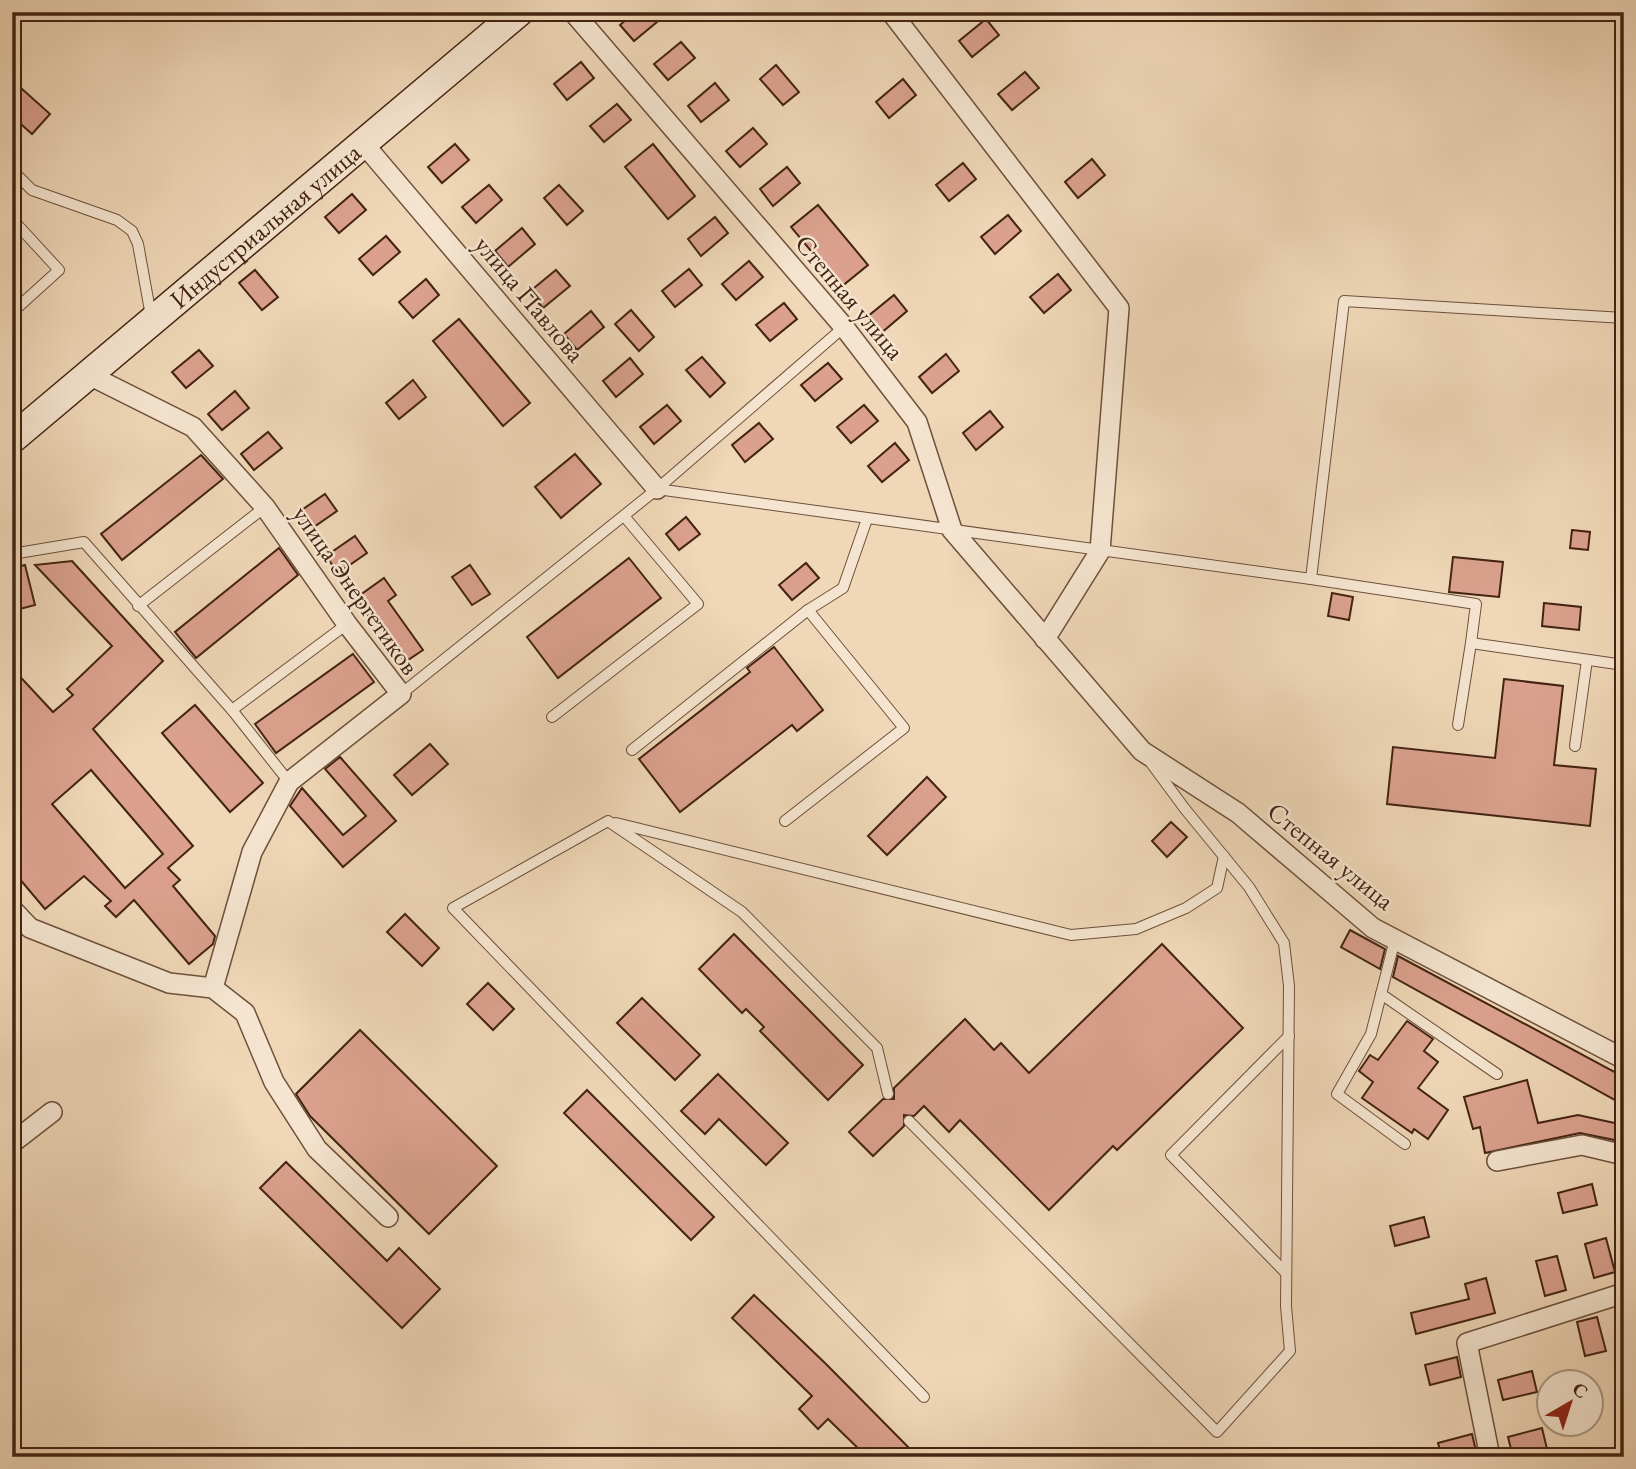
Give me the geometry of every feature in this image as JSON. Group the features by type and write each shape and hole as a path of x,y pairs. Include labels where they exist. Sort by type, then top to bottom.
{"street":[{"name":"Индустриальная улица","path":"12,439 519,12"},
{"name":"Степная улица","path":"573,12 844,327 918,422 952,530 1142,751 1238,813 1373,928 1624,1059"},
{"path":"891,12 1119,308 1100,551 1045,639"},
{"name":"улица Павлова","path":"363,143 657,489"},
{"name":"улица Энергетиков","path":"87,374 193,427 265,507 347,624 401,694 289,782 252,852 213,988"},
{"path":"12,909 30,928 169,983 213,988 245,1013 274,1082 317,1149 388,1217"},
{"path":"12,1143 52,1112"},
{"path":"1497,1161 1582,1145 1624,1155"},
{"path":"1490,1457 1467,1343 1624,1293"}],"lane":[{"path":"12,170 32,190 117,220 132,231 138,244 151,320"},
{"path":"12,219 59,270 17,308"},
{"path":"1311,579 1344,301 1624,318"},
{"path":"401,694 657,489 844,327"},
{"path":"657,489 1476,604 1458,725"},
{"path":"138,606 265,507"},
{"path":"552,717 698,604 624,516"},
{"path":"632,750 808,610 844,588 867,519"},
{"path":"12,554 85,542 138,606 232,710 289,782"},
{"path":"785,821 904,728 808,610"},
{"path":"232,710 347,624"},
{"path":"1471,643 1624,665"},
{"path":"1575,746 1587,660"},
{"path":"909,1121 1217,1432 1290,1351 1286,1273 1289,986 1284,943 1250,887 1142,751"},
{"path":"923,1397 453,908 608,821 1072,935 1136,929 1186,908 1217,888 1224,856"},
{"path":"608,821 742,912 877,1048 888,1094"},
{"path":"1395,939 1371,1034 1337,1094 1405,1144"},
{"path":"1381,994 1497,1074"},
{"path":"1286,1273 1171,1155 1289,1036"}],"building":[{"path":"635,12 669,12 634,41 620,25"},
{"path":"986,19 999,35 972,57 959,41"},
{"path":"681,42 695,58 668,80 654,64"},
{"path":"581,62 594,78 567,100 554,84"},
{"path":"776,65 799,92 783,105 760,79"},
{"path":"1025,72 1039,88 1012,110 998,94"},
{"path":"903,79 916,95 889,118 876,102"},
{"path":"12,80 50,114 32,134 12,116"},
{"path":"715,83 729,100 701,122 688,106"},
{"path":"617,104 631,120 604,142 590,126"},
{"path":"753,128 767,144 740,167 726,151"},
{"path":"455,144 469,160 442,183 428,167"},
{"path":"653,144 695,196 668,219 625,167"},
{"path":"1092,159 1105,175 1078,198 1065,182"},
{"path":"963,163 976,179 949,201 936,185"},
{"path":"787,167 800,183 773,206 760,189"},
{"path":"489,185 502,200 476,223 462,207"},
{"path":"559,185 583,211 567,225 544,198"},
{"path":"352,194 366,210 339,233 325,217"},
{"path":"818,205 868,265 841,287 791,227"},
{"path":"1008,215 1021,231 995,254 981,237"},
{"path":"715,217 728,233 701,256 688,239"},
{"path":"522,228 535,244 508,267 495,251"},
{"path":"386,236 400,252 373,275 359,259"},
{"path":"749,261 763,277 736,300 722,284"},
{"path":"689,269 702,285 675,307 662,291"},
{"path":"255,270 278,297 262,310 239,283"},
{"path":"556,270 570,286 543,308 529,292"},
{"path":"1058,274 1071,290 1044,313 1030,297"},
{"path":"426,279 439,295 413,318 399,302"},
{"path":"894,295 907,311 880,334 867,317"},
{"path":"784,303 797,319 770,341 756,325"},
{"path":"631,310 654,337 639,351 615,324"},
{"path":"591,311 604,327 577,350 564,334"},
{"path":"459,319 530,403 503,426 433,341"},
{"path":"199,350 213,366 186,388 172,372"},
{"path":"946,354 959,371 932,393 919,377"},
{"path":"702,357 725,383 710,397 686,370"},
{"path":"630,358 643,374 616,397 603,381"},
{"path":"828,363 842,379 815,401 801,385"},
{"path":"413,380 426,397 399,419 386,403"},
{"path":"235,391 249,408 222,430 208,414"},
{"path":"667,405 681,421 654,444 640,427"},
{"path":"864,405 878,421 851,443 837,427"},
{"path":"990,411 1003,427 976,450 963,433"},
{"path":"759,423 773,439 745,462 732,445"},
{"path":"268,432 282,448 254,470 241,454"},
{"path":"895,443 909,460 882,482 868,466"},
{"path":"575,454 601,484 561,518 535,487"},
{"path":"201,455 223,479 122,560 101,534"},
{"path":"325,494 337,511 308,531 296,514"},
{"path":"686,517 700,534 679,550 666,534"},
{"path":"1572,530 1590,532 1588,550 1570,548"},
{"path":"355,536 367,553 338,573 326,556"},
{"path":"279,548 298,575 196,658 175,632"},
{"path":"1453,557 1503,562 1499,597 1449,592"},
{"path":"629,558 661,598 558,678 527,637"},
{"path":"72,561 163,661 93,729 193,846 168,868 180,880 173,886 215,936 213,944 189,964 134,900 116,917 105,906 111,901 84,876 45,909 12,870 12,668 53,712 73,695 67,689 112,646 35,565","holes":["91,770 163,854 125,888 52,804"]},
{"path":"806,563 819,578 792,600 779,585"},
{"path":"25,565 35,605 12,611 12,568"},
{"path":"470,565 490,594 472,605 452,577"},
{"path":"384,578 396,595 388,601 423,650 405,662 371,613 368,615 356,598"},
{"path":"1332,593 1353,597 1349,620 1328,616"},
{"path":"1544,603 1581,607 1579,630 1542,626"},
{"path":"774,647 823,710 797,731 792,725 680,812 639,759 750,672 747,668"},
{"path":"353,654 374,682 276,753 255,724"},
{"path":"1504,679 1563,686 1554,765 1596,769 1590,826 1387,804 1393,747 1495,758"},
{"path":"195,705 263,783 230,812 162,733"},
{"path":"430,744 448,764 412,795 394,775"},
{"path":"340,757 396,821 343,867 290,806 302,788 343,835 366,816 325,769"},
{"path":"927,777 946,797 887,855 868,836"},
{"path":"1171,822 1187,837 1167,857 1152,841"},
{"path":"405,914 439,948 422,966 387,932"},
{"path":"1350,930 1385,949 1380,969 1341,947"},
{"path":"734,934 863,1065 828,1100 760,1031 764,1027 746,1009 742,1013 699,969"},
{"path":"1162,944 1243,1028 1117,1150 1113,1146 1049,1210 960,1120 949,1132 924,1106 914,1116 904,1115 904,1126 873,1156 849,1132 883,1099 894,1099 894,1088 965,1019 994,1050 1001,1043 1029,1073"},
{"path":"1398,956 1624,1077 1624,1105 1393,977"},
{"path":"488,983 514,1009 493,1030 467,1004"},
{"path":"642,998 700,1055 675,1080 617,1023"},
{"path":"1407,1021 1433,1039 1424,1051 1438,1062 1418,1088 1448,1110 1428,1139 1414,1129 1412,1133 1362,1098 1373,1082 1359,1071 1370,1055 1378,1060"},
{"path":"360,1030 497,1166 429,1234 310,1116 296,1094"},
{"path":"718,1074 788,1143 766,1165 719,1119 705,1134 681,1111"},
{"path":"1527,1080 1538,1123 1578,1115 1624,1125 1624,1142 1580,1133 1485,1153 1480,1127 1473,1129 1464,1097"},
{"path":"587,1090 714,1217 691,1240 564,1113"},
{"path":"286,1162 387,1261 399,1248 440,1289 402,1328 260,1188"},
{"path":"1592,1184 1597,1205 1563,1213 1558,1193"},
{"path":"1424,1217 1429,1237 1395,1246 1390,1226"},
{"path":"1606,1238 1615,1272 1594,1278 1585,1244"},
{"path":"1557,1256 1566,1290 1545,1296 1536,1261"},
{"path":"1486,1278 1495,1313 1416,1334 1411,1313 1469,1299 1465,1284"},
{"path":"754,1295 918,1457 867,1457 828,1419 818,1429 799,1409 812,1396 732,1318"},
{"path":"1597,1317 1606,1351 1585,1356 1577,1322"},
{"path":"1457,1357 1461,1377 1430,1385 1425,1365"},
{"path":"1532,1371 1534,1393 1503,1400 1498,1380"},
{"path":"1534,1430 1534,1438 1544,1438 1547,1449 1513,1457 1508,1437"},
{"path":"1472,1434 1477,1455 1442,1457 1438,1443"}]}
